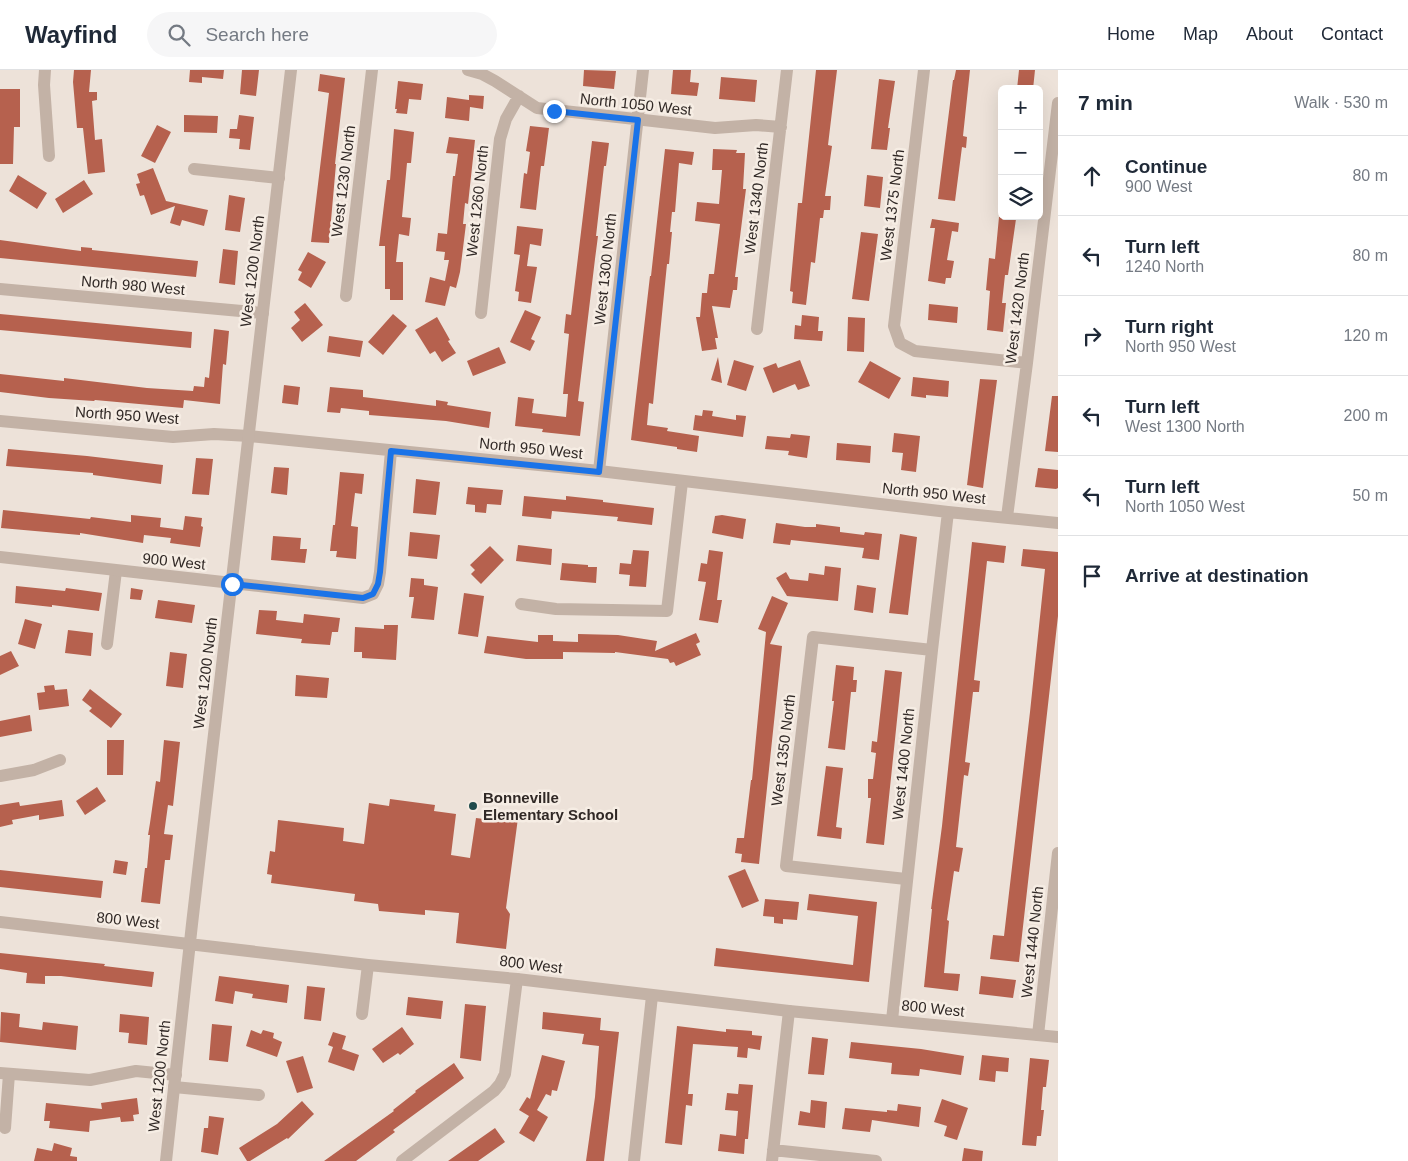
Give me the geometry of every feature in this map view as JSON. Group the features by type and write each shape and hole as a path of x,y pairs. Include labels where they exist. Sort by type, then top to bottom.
{"street":[{"path":"45,70 44,85 49,156"},
{"name":"West 1200 North","path":"166,1161 292,70"},
{"name":"West 1230 North","path":"346,296 372,70"},
{"name":"North 1050 West","path":"468,70 482,74 537,108 715,128 756,125 781,126"},
{"name":"West 1300 North","path":"599,472 643,70"},
{"name":"West 1340 North","path":"757,329 787,70"},
{"name":"West 1375 North","path":"924,70 894,326 900,343 915,351 1027,362"},
{"name":"West 1260 North","path":"481,313 500,139 506,119 519,96"},
{"name":"West 1420 North","path":"1007,517 1056,136 1058,103"},
{"path":"194,169 279,178"},
{"name":"North 980 West","path":"0,289 263,313"},
{"name":"North 950 West","path":"0,421 173,437 214,434 249,436 599,472 1058,523"},
{"name":"900 West","path":"0,558 363,598 373,594 378,584 391,451"},
{"path":"521,604 556,609 667,611 682,482"},
{"name":"West 1400 North","path":"892,1020 906,879 948,512"},
{"path":"107,644 116,571"},
{"name":"West 1350 North","path":"906,879 786,866 813,637 932,650"},
{"path":"0,776 34,770 60,760"},
{"name":"West 1440 North","path":"1038,1035 1058,853"},
{"name":"800 West","path":"0,922 789,1011 1058,1037"},
{"path":"362,1014 368,964"},
{"path":"402,1161 494,1091 500,1084 505,1074 517,979"},
{"path":"634,1161 652,996"},
{"path":"789,1011 772,1155 876,1161"},
{"path":"5,1128 4,1074 90,1080 136,1071 175,1081 259,1095"}],"building":[{"path":"74,70 91,70 89,92 97,92 97,100 92,101 95,140 102,139 105,172 88,174 83,128 77,128 73,82"},
{"path":"190,70 224,70 223,79 202,77 202,83 189,82"},
{"path":"242,70 259,70 256,96 240,94"},
{"path":"584,70 616,71 614,89 583,86"},
{"path":"673,70 691,70 690,82 699,83 697,96 671,94"},
{"path":"816,70 837,70 828,145 832,146 825,196 831,196 830,210 824,210 823,218 820,218 815,263 811,262 806,305 792,303 793,292 790,291 798,203 802,203"},
{"path":"956,70 970,70 963,136 967,137 966,148 962,147 955,201 938,199 953,80"},
{"path":"1019,70 1035,70 1033,85 1017,85"},
{"path":"320,74 345,78 335,164 329,243 311,242 329,93 318,91"},
{"path":"721,77 757,80 755,102 719,99"},
{"path":"879,79 895,81 888,128 890,128 887,150 871,149"},
{"path":"398,81 423,84 421,100 409,99 407,114 396,113"},
{"path":"0,89 20,89 20,127 14,127 13,164 0,164"},
{"path":"469,95 484,96 483,109 470,107 469,121 445,118 447,97 469,100"},
{"path":"184,115 218,116 217,133 184,132"},
{"path":"239,115 254,117 250,150 239,149 240,139 229,138 230,129 237,129"},
{"path":"157,125 171,132 155,163 141,156"},
{"path":"530,126 549,128 544,166 541,166 536,210 520,208 524,173 527,174 530,152 526,151"},
{"path":"394,129 414,132 411,163 407,163 402,217 411,218 409,236 399,234 396,262 403,262 403,300 390,300 390,289 385,289 385,246 379,246 387,180 390,180"},
{"path":"449,137 475,140 468,204 465,203 463,224 466,224 460,272 456,288 450,286 445,306 425,302 430,277 445,281 449,260 444,260 445,252 436,251 438,233 447,234 453,176 455,176 458,154 446,153"},
{"path":"592,141 609,143 606,166 604,166 596,236 598,236 578,401 584,402 580,436 542,432 543,429 515,426 518,397 534,399 532,413 566,417 568,394 563,394 569,334 564,333 566,314 571,315"},
{"path":"665,149 694,152 692,165 679,163 675,212 672,212 669,264 667,264 653,404 649,403 647,425 668,428 667,431 699,436 697,452 631,440"},
{"path":"713,149 737,150 736,153 745,153 743,189 746,189 735,277 738,277 737,290 733,290 730,308 712,306 718,338 715,338 717,349 702,351 696,317 700,317 702,293 707,293 709,274 714,274 720,224 695,221 697,202 719,204 722,170 712,170"},
{"path":"153,168 166,201 208,210 204,226 182,220 180,226 170,223 175,206 151,215 144,195 140,196 136,184 140,183 137,174"},
{"path":"18,175 47,193 37,209 9,191"},
{"path":"867,175 883,177 880,208 864,206"},
{"path":"84,180 93,194 63,213 55,199"},
{"path":"229,195 245,198 240,232 225,230"},
{"path":"932,219 959,223 958,232 952,231 947,260 954,261 951,278 946,278 945,284 928,281 935,228 930,228"},
{"path":"999,220 1016,220 1008,275 1005,275 1002,303 1006,303 1003,332 987,330 990,291 986,290 989,258 995,259"},
{"path":"517,226 543,229 541,246 530,244 527,266 537,267 531,303 518,301 519,292 515,291 520,255 514,254"},
{"path":"861,232 878,234 869,301 852,299"},
{"path":"0,240 81,251 81,247 92,248 92,250 198,261 196,277 0,258"},
{"path":"223,249 238,251 235,285 219,283"},
{"path":"308,252 326,262 311,288 298,280 302,272 298,270"},
{"path":"305,303 323,325 302,342 291,328 300,320 294,312"},
{"path":"929,304 958,307 957,323 928,320"},
{"path":"525,310 541,317 531,339 535,341 530,351 510,342"},
{"path":"0,314 192,332 191,348 0,330"},
{"path":"393,314 407,326 383,355 368,342"},
{"path":"802,315 819,317 818,331 823,331 822,341 794,339 795,325 801,326"},
{"path":"437,317 456,353 442,362 435,351 430,354 415,330"},
{"path":"848,317 865,318 864,352 847,351"},
{"path":"214,329 229,331 226,365 223,364 220,404 184,400 183,408 49,398 0,392 0,374 64,381 64,378 147,388 193,391 194,386 204,387 205,377 209,378"},
{"path":"329,336 363,341 360,357 327,352"},
{"path":"499,347 506,363 473,376 467,361"},
{"path":"718,357 722,383 711,380"},
{"path":"734,360 754,366 746,391 727,385"},
{"path":"800,360 810,386 798,390 795,384 773,393 763,368 776,363 778,368"},
{"path":"870,361 901,378 889,399 858,382"},
{"path":"913,377 949,381 948,397 926,395 926,398 911,396"},
{"path":"980,379 997,380 983,488 967,485"},
{"path":"284,385 300,387 298,405 282,403"},
{"path":"330,387 363,390 363,397 436,406 436,400 448,402 447,405 491,412 489,428 446,421 369,415 369,411 341,408 340,413 327,412"},
{"path":"1052,396 1058,396 1058,452 1045,451"},
{"path":"703,410 713,411 712,416 736,420 736,415 746,416 743,437 693,430 695,415 702,416"},
{"path":"894,433 920,436 916,472 901,470 903,453 892,452"},
{"path":"791,434 810,436 807,458 788,455 789,451 765,449 767,436 790,438"},
{"path":"837,443 871,446 870,463 836,460"},
{"path":"8,449 163,465 161,484 93,475 93,473 6,466"},
{"path":"196,458 213,459 209,495 192,494"},
{"path":"274,467 289,468 287,495 271,493"},
{"path":"1038,468 1058,470 1058,488 1035,487"},
{"path":"340,472 364,474 362,494 355,493 351,526 358,527 356,559 336,557 337,551 330,551 333,525 335,525"},
{"path":"416,479 440,482 436,515 413,513"},
{"path":"468,487 503,490 501,505 487,504 486,513 475,512 475,505 466,504"},
{"path":"524,496 566,500 566,496 654,508 652,525 617,521 618,517 552,511 551,519 522,516"},
{"path":"3,510 131,522 131,515 161,518 160,527 183,530 185,516 202,518 201,526 203,527 200,547 170,543 171,538 144,535 143,543 80,533 80,535 1,528"},
{"path":"722,515 746,519 743,539 712,533 715,516"},
{"path":"776,523 805,527 816,527 816,524 840,527 840,532 864,535 865,532 882,534 879,560 862,558 864,548 791,540 790,545 773,543"},
{"path":"410,532 440,535 437,559 408,556"},
{"path":"900,534 917,537 908,615 889,613"},
{"path":"273,536 301,538 300,549 307,549 305,563 271,560"},
{"path":"972,542 1006,546 1004,563 987,561 974,680 980,681 979,692 973,692 965,762 970,763 968,776 964,775 956,847 963,848 959,872 954,871 947,920 949,921 944,973 960,974 958,991 924,987"},
{"path":"518,545 552,549 551,565 516,561"},
{"path":"490,546 504,560 481,584 471,574 475,570 470,565"},
{"path":"1023,549 1058,552 1058,616 1019,962 990,959 993,935 1004,936 1045,569 1021,566"},
{"path":"633,550 649,551 646,587 629,586 630,575 619,574 620,563 631,564"},
{"path":"709,550 723,552 717,600 722,600 718,623 699,620 706,582 698,581 701,563 707,564"},
{"path":"562,563 597,567 596,583 560,580"},
{"path":"825,566 841,568 838,601 787,596 776,578 786,572 790,579 808,581 809,573 824,575"},
{"path":"411,578 424,579 424,585 438,587 434,620 411,618 414,597 409,597"},
{"path":"857,585 876,588 873,613 854,610"},
{"path":"16,586 65,591 66,588 102,593 99,611 52,605 52,607 15,603"},
{"path":"131,588 143,590 141,600 130,599"},
{"path":"464,593 484,596 478,637 458,634"},
{"path":"772,596 788,603 770,644 782,646 759,864 741,862 742,854 735,853 737,838 744,838 752,780 766,632 758,629"},
{"path":"158,600 195,605 192,623 155,618"},
{"path":"259,610 277,611 276,620 303,623 304,614 340,618 338,632 332,632 330,645 301,643 302,639 256,634"},
{"path":"25,619 42,624 35,649 18,644"},
{"path":"384,625 398,625 396,660 362,658 362,652 354,652 355,627 384,629"},
{"path":"68,630 93,633 91,656 65,653"},
{"path":"696,633 700,642 696,644 701,655 676,666 674,662 670,663 668,659 615,652 563,652 563,659 526,659 484,653 487,636 538,642 538,635 553,635 553,641 578,642 578,634 618,635 657,641 655,651"},
{"path":"11,651 19,666 0,675 0,656"},
{"path":"170,652 187,654 183,688 166,686"},
{"path":"836,665 854,667 853,680 857,680 856,692 851,692 845,750 828,748"},
{"path":"885,670 902,672 884,845 866,843 871,798 868,798 868,779 873,779 876,753 871,752 872,741 877,742"},
{"path":"296,675 329,678 327,698 295,696"},
{"path":"54,685 55,690 67,689 69,706 39,710 37,693 45,692 44,686"},
{"path":"90,689 122,714 111,728 89,711 92,708 82,700"},
{"path":"30,715 32,731 0,737 0,721"},
{"path":"107,740 124,740 123,775 107,775"},
{"path":"164,740 180,742 173,806 168,805 164,834 173,835 170,860 165,860 160,904 141,902 145,868 147,868 150,835 148,835 156,781 160,782"},
{"path":"826,766 843,768 836,827 842,828 841,839 817,836"},
{"path":"97,787 106,801 85,815 76,801"},
{"path":"390,799 435,805 434,811 456,814 451,855 470,858 476,818 492,820 493,814 518,818 506,908 510,914 506,949 456,943 459,913 425,910 425,915 379,911 378,904 354,901 355,894 271,883 272,875 267,874 270,851 275,852 278,820 344,828 343,841 364,844 369,803 389,806"},
{"path":"62,800 64,816 39,820 39,815 12,820 13,824 0,827 0,805 19,802 20,806"},
{"path":"115,860 128,862 126,875 113,873"},
{"path":"745,869 759,901 742,908 728,876"},
{"path":"0,870 103,881 101,898 0,887"},
{"path":"809,894 877,902 869,982 714,966 716,948 853,965 858,916 807,910"},
{"path":"765,899 799,902 797,920 783,919 783,924 774,923 774,917 763,916"},
{"path":"0,953 105,964 104,966 154,972 152,987 61,976 45,976 45,984 26,983 27,973 0,969"},
{"path":"219,976 289,985 287,1003 252,998 253,994 235,991 233,1004 215,1001"},
{"path":"981,976 1016,980 1013,998 979,994"},
{"path":"307,986 325,988 321,1021 304,1019"},
{"path":"408,997 443,1001 441,1019 406,1015"},
{"path":"465,1004 486,1006 481,1061 460,1058"},
{"path":"1,1012 20,1014 19,1027 42,1030 43,1022 78,1026 76,1050 0,1042"},
{"path":"543,1012 601,1018 600,1030 619,1032 604,1161 586,1161 595,1097 599,1046 582,1044 584,1034 542,1029"},
{"path":"120,1014 149,1017 147,1045 128,1043 129,1033 119,1032"},
{"path":"212,1024 232,1026 228,1062 209,1060"},
{"path":"677,1026 726,1032 726,1029 752,1031 752,1035 762,1036 760,1050 748,1048 747,1058 737,1057 738,1047 693,1044 688,1094 693,1094 692,1106 686,1105 682,1145 665,1143"},
{"path":"402,1027 414,1044 400,1055 398,1053 383,1063 372,1049"},
{"path":"251,1030 261,1034 263,1030 274,1033 273,1038 282,1042 277,1057 246,1046"},
{"path":"333,1032 346,1036 342,1049 359,1055 354,1071 328,1062 333,1047 328,1045"},
{"path":"812,1037 828,1039 824,1075 808,1074"},
{"path":"851,1042 921,1049 964,1056 961,1075 920,1069 919,1076 891,1074 892,1063 849,1058"},
{"path":"542,1055 565,1061 557,1091 552,1090 551,1096 546,1094 537,1110 548,1117 534,1142 519,1133 529,1116 519,1110 527,1097 530,1099"},
{"path":"982,1055 1009,1058 1008,1072 996,1071 995,1082 979,1080"},
{"path":"303,1056 313,1088 297,1093 286,1061"},
{"path":"1030,1058 1049,1060 1046,1087 1043,1087 1041,1110 1044,1110 1041,1136 1037,1136 1036,1146 1022,1145"},
{"path":"454,1063 464,1078 393,1130 395,1132 356,1161 324,1161 394,1111 415,1091"},
{"path":"739,1084 753,1085 748,1139 745,1139 744,1154 718,1151 720,1134 736,1136 738,1111 725,1110 727,1093 738,1094"},
{"path":"137,1098 139,1114 133,1115 134,1121 121,1122 120,1117 90,1121 89,1132 49,1128 50,1121 44,1121 46,1103 102,1109 101,1103"},
{"path":"942,1099 968,1108 957,1140 944,1136 947,1126 934,1122"},
{"path":"811,1100 827,1102 825,1128 798,1125 800,1111 810,1113"},
{"path":"302,1101 314,1114 288,1139 247,1161 239,1148 277,1124"},
{"path":"898,1104 921,1107 919,1127 872,1120 870,1132 842,1129 845,1108 887,1112 887,1110 897,1111"},
{"path":"209,1116 224,1118 218,1155 201,1152 204,1128 208,1128"},
{"path":"495,1128 505,1142 478,1161 448,1161"},
{"path":"54,1143 72,1148 70,1156 77,1157 77,1161 34,1161 37,1148 52,1151"},
{"path":"964,1148 983,1151 982,1161 962,1161"}],"place":[{"name":"Bonneville Elementary School","path":"473,806"}],"route":[{"path":"232,584 363,598 373,594 378,584 380,572 391,451 599,472 638,120 554,111"}]}
